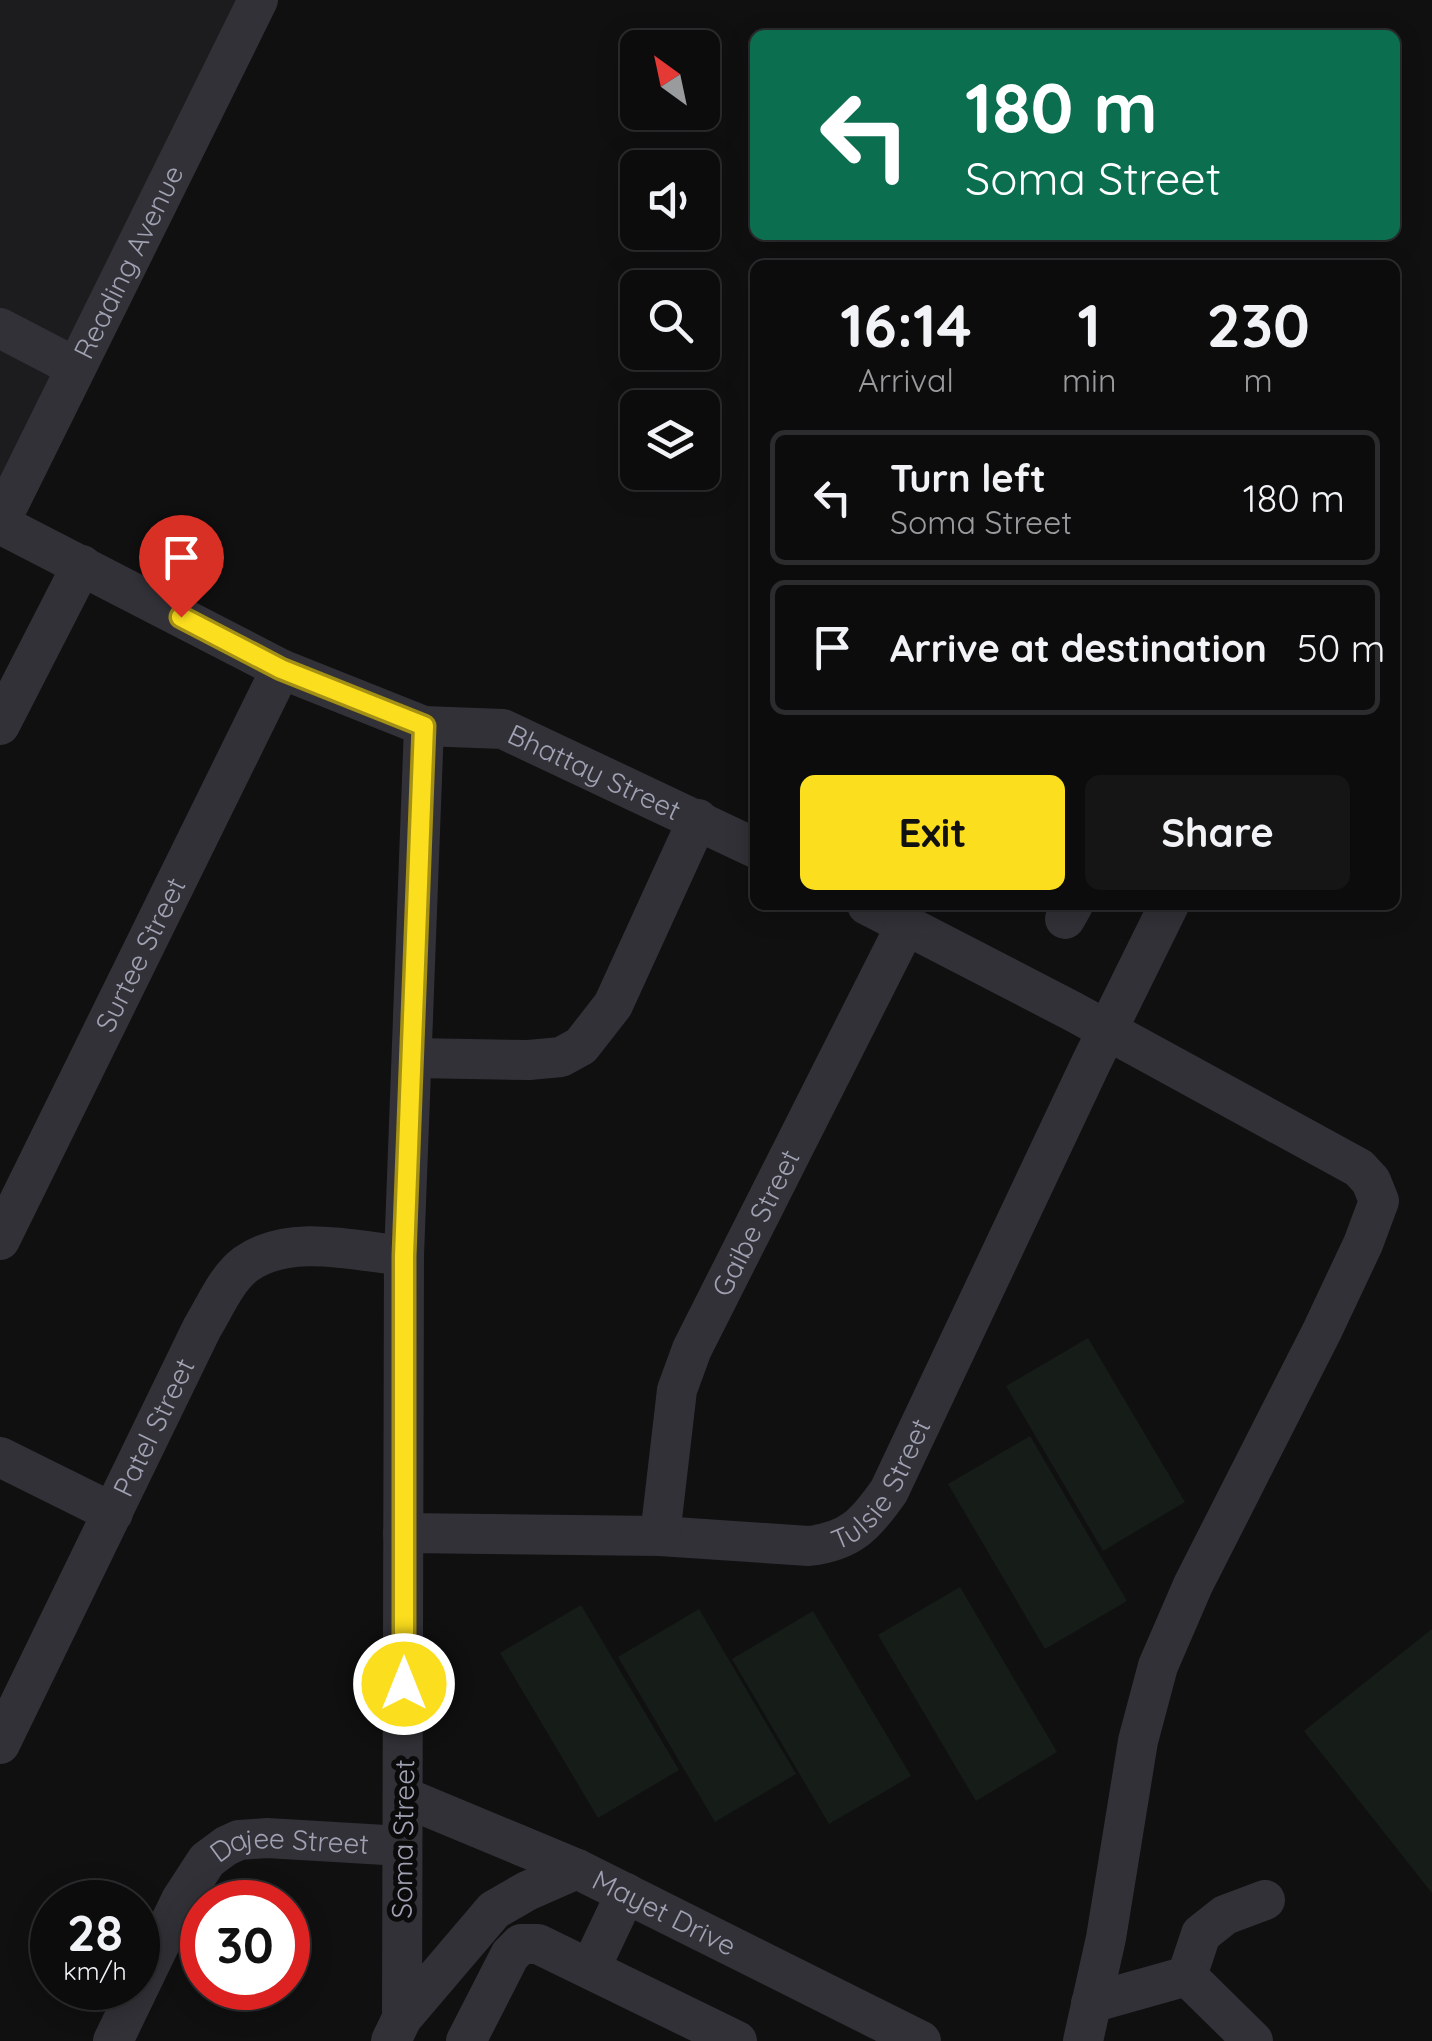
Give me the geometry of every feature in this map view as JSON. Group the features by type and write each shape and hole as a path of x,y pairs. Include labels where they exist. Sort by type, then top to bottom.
{"street":[{"name":"Reading Avenue","path":"0,524 258,0"},
{"path":"0,328 75,367"},
{"path":"0,524 281,669 424,726"},
{"path":"0,726 82,565"},
{"name":"Surtee Street","path":"0,1240 281,669"},
{"name":"Bhattay Street","path":"424,726 503,729 750,846"},
{"name":"Soma Street","path":"397,2029 404,1797 404,1256 424,726"},
{"path":"413,1058 528,1060 561,1057 581,1046 613,1005 698,820"},
{"path":"876,910 1072,1010 1360,1168 1371,1181 1380,1204 1313,1349 1193,1585 1158,1666 1138,1741 1106,1938 1087,2022"},
{"name":"Tulsie Street","path":"404,1533 660,1536 809,1546 830,1544 850,1536 873,1515 889,1491 1167,910"},
{"name":"Gaibe Street","path":"660,1536 677,1390 692,1349 906,925"},
{"name":"Patel Street","path":"0,1744 202,1328 230,1282 260,1256 290,1247 404,1256"},
{"path":"0,1458 113,1513"},
{"name":"Mayet Drive","path":"404,1797 578,1869 921,2041"},
{"name":"Dajee Street","path":"112,2041 181,1900 206,1860 226,1846 238,1840 267,1838 402,1846"},
{"path":"397,2029 494,1910 526,1891 578,1869"},
{"path":"590,1969 626,1893"},
{"path":"1087,2022 1187,1976 1201,1934 1225,1914 1265,1900"},
{"path":"466,2041 510,1954 521,1944 538,1944 737,2041"},
{"path":"1187,1976 1253,2041"}],"shaded area":[{"path":"0,0 242,0 0,477"},
{"path":"1088,1338 1185,1502 1103,1551 1006,1386"},
{"path":"1030,1436 1127,1601 1045,1649 948,1484"},
{"path":"960,1587 1057,1752 976,1801 878,1635"},
{"path":"581,1605 679,1770 598,1818 500,1653"},
{"path":"699,1609 796,1774 715,1822 618,1657"},
{"path":"813,1611 911,1776 829,1824 732,1659"},
{"path":"1432,1629 1432,1893 1304,1731"}],"route":[{"path":"181,617 281,669 424,726 404,1256 404,1684"}]}
